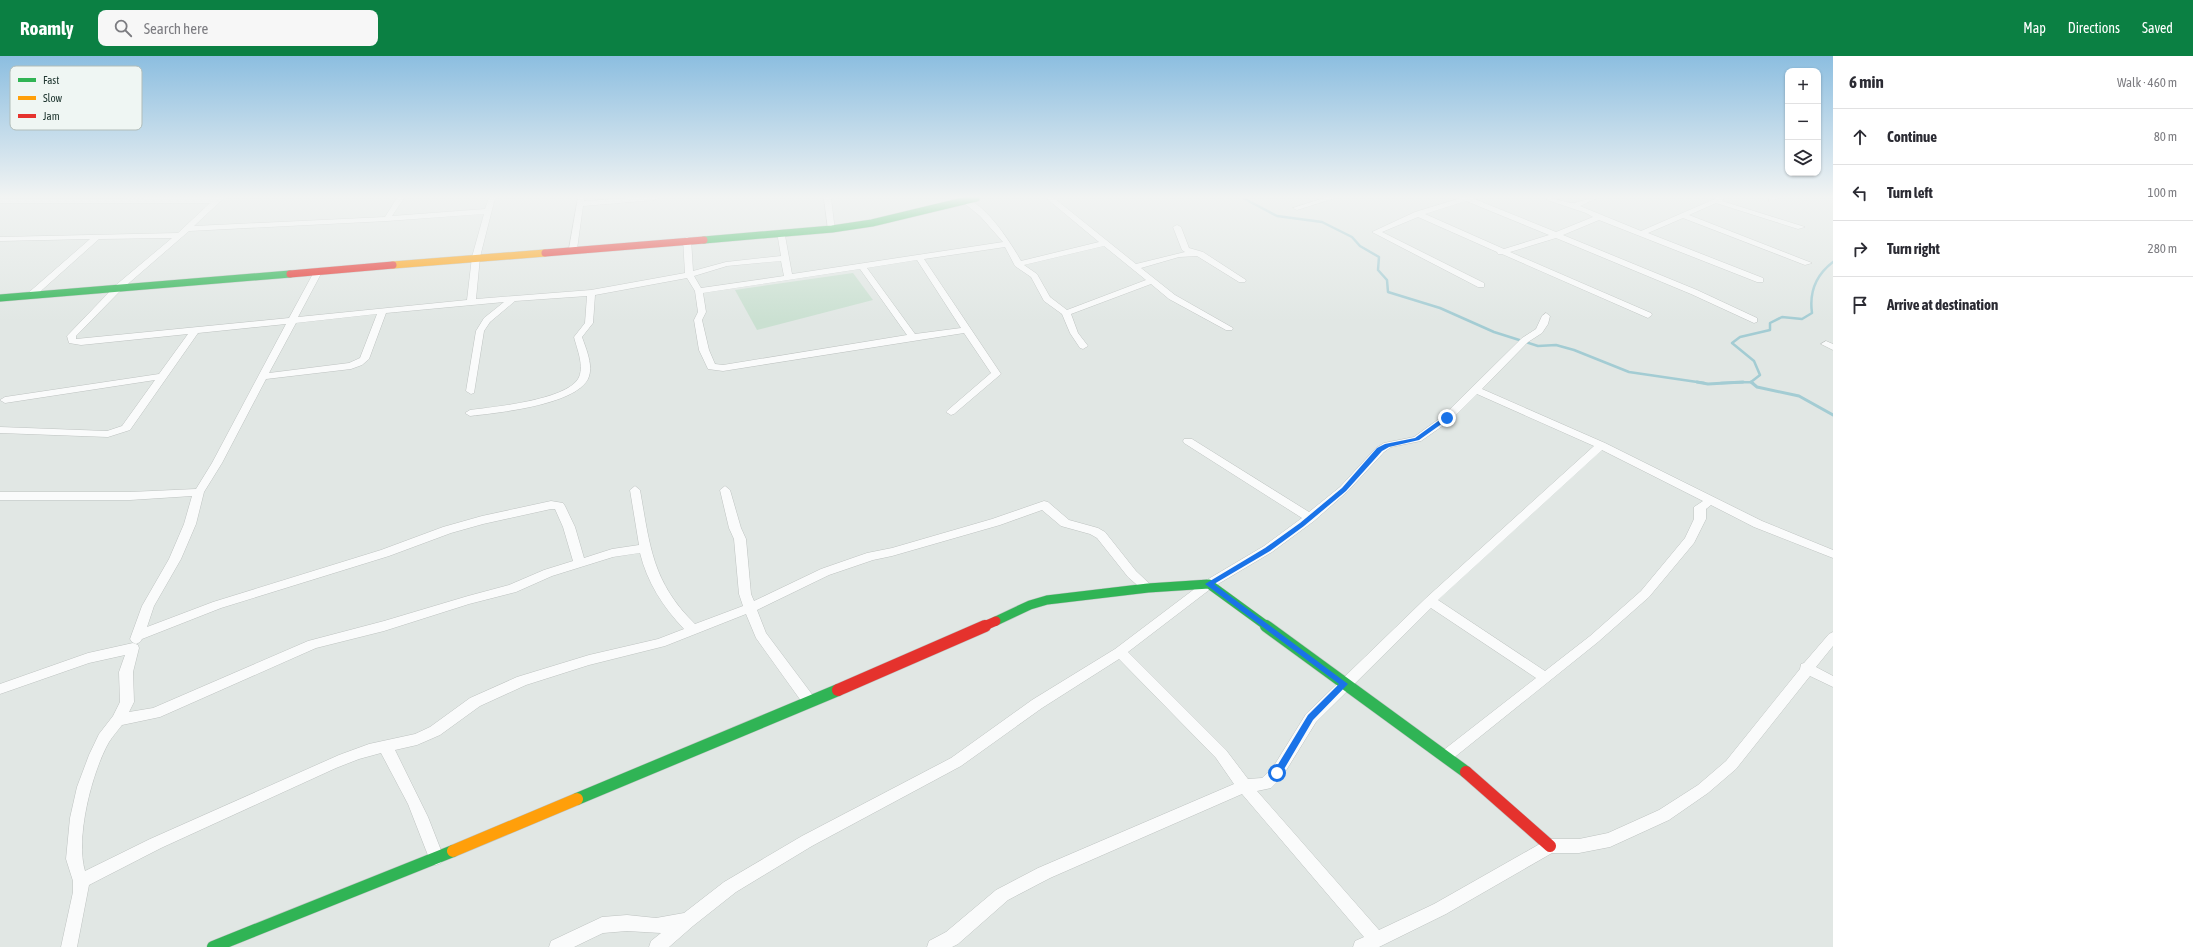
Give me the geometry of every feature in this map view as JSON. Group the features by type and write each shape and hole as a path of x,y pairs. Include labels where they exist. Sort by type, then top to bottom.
{"street":[{"path":"30,296 94,240"},
{"path":"175,240 119,287 71,336 72,341 195,330 383,310 514,298 591,293 689,275 726,264 785,258"},
{"path":"472,302 476,257 481,240"},
{"path":"573,249 574,240"},
{"path":"0,298 680,240"},
{"path":"687,240 689,275 699,291 702,312 698,320 704,350 711,367 723,368 913,337 967,330"},
{"path":"782,240 788,276"},
{"path":"1004,240 1018,264 1034,276 1047,299 1066,313 1074,333 1083,346"},
{"path":"1101,240 1172,297 1229,328"},
{"path":"1181,240 1186,250 1200,254 1242,280"},
{"path":"1390,240 1481,285"},
{"path":"1474,240 1648,315"},
{"path":"1501,252 1542,240"},
{"path":"1568,240 1694,292 1754,320"},
{"path":"1656,240 1760,280"},
{"path":"1746,240 1808,263"},
{"path":"1018,264 1105,243"},
{"path":"699,291 788,276 1008,244"},
{"path":"1134,267 1179,255 1200,254"},
{"path":"919,258 996,374 951,412"},
{"path":"862,266 913,337"},
{"path":"69,947 79,899 81,881 74,859 73,842 84,787 104,738 118,720 127,702 126,672 148,606 175,559 190,524 199,492 217,463 319,270"},
{"path":"1066,313 1151,281"},
{"path":"470,413 508,408 549,398 569,392 580,383 583,379 584,350 578,337 580,332 589,323 591,293"},
{"path":"472,391 480,330 486,320 514,298"},
{"path":"262,377 351,366 359,363 364,359 383,310"},
{"path":"657,947 687,920 730,887 801,845 956,762 1037,704 1089,673 1120,652 1209,584 1268,549 1310,518 1344,489 1380,450 1388,445 1417,439 1447,418 1477,390 1525,340 1534,335 1542,327 1546,316"},
{"path":"0,430 108,434 118,432 126,428 195,330"},
{"path":"2,403 164,376"},
{"path":"0,390 7,395 2,403"},
{"path":"1477,390 1601,444 1710,501 1758,524 1833,554"},
{"path":"1188,441 1310,518"},
{"path":"935,947 952,938 1002,895 1044,873 1244,786 1266,784 1277,773 1310,718 1430,601 1601,444"},
{"path":"635,490 646,548 660,592 679,616 694,631"},
{"path":"725,490 735,528 740,539 745,594 760,635 809,701"},
{"path":"0,496 130,496 199,492"},
{"path":"1446,756 1546,678 1645,594 1690,540 1700,519 1700,507 1710,501"},
{"path":"0,688 135,642 217,605 378,554 447,530 482,520 551,505 559,506 564,516 580,563"},
{"path":"81,881 137,852 316,771 371,749 417,739 435,731 475,702 522,681 589,660 660,643 750,608 831,569 871,556 892,552 996,522 1044,505 1065,523 1094,530 1101,535 1132,574 1148,588"},
{"path":"118,720 155,713 313,644 384,626 468,600 512,589 548,573 580,563 612,554 646,548"},
{"path":"213,947 436,858 714,743 809,701 939,648 1030,605 1047,600 1148,588 1209,584 1344,684 1446,756 1498,799 1550,846"},
{"path":"1430,601 1546,678"},
{"path":"1361,947 1440,909 1550,846 1579,846 1610,840 1664,815 1703,789 1731,765 1806,668 1833,637"},
{"path":"1120,652 1221,754 1244,786 1376,939"},
{"path":"1806,668 1833,682"},
{"path":"385,747 405,780 420,813 436,858"},
{"path":"557,947 602,925 627,923 656,926 687,920"}],"green space":[{"path":"853,273 873,300 757,330 735,290"}],"waterway":[{"path":"1354,240 1360,246 1379,257 1378,270 1387,280 1388,292 1440,308 1494,332 1538,346 1556,345 1574,350 1629,372 1704,383"},
{"path":"1751,382 1760,375 1754,361 1732,343 1740,337 1770,330 1770,323 1782,317 1802,319 1812,313 1811,305 1815,284 1822,272 1833,262"},
{"path":"1697,382 1708,384 1732,383"},
{"path":"1732,383 1743,382"},
{"path":"1732,383 1751,382"},
{"path":"1751,382 1757,387 1799,396 1833,415"},
{"path":"1721,383 1732,383"}],"traffic: fast":[{"path":"704,240 709,240"},
{"path":"0,298 290,274"},
{"path":"996,621 1030,605 1047,600 1148,588 1209,584 1466,772"},
{"path":"577,799 838,690"},
{"path":"213,947 453,851"}],"traffic: slow":[{"path":"393,265 545,253"},
{"path":"453,851 577,799"}],"traffic: jam":[{"path":"545,253 704,240"},
{"path":"290,274 393,265"},
{"path":"838,690 996,621"},
{"path":"1466,772 1550,846"}],"route":[{"path":"1277,773 1289,756 1298,737 1310,718 1344,684 1209,584 1268,549 1302,524 1344,489 1374,454 1388,445 1410,442 1417,439 1447,418"}]}
